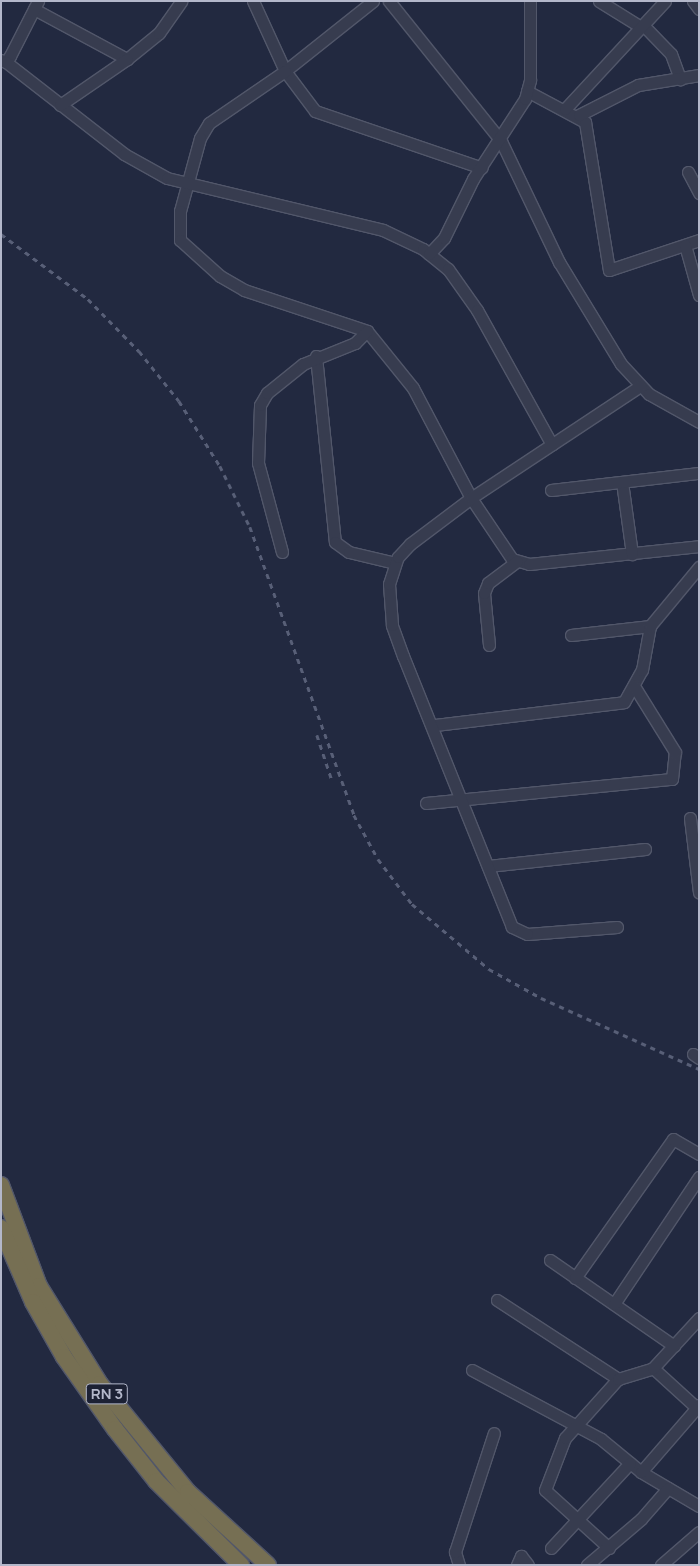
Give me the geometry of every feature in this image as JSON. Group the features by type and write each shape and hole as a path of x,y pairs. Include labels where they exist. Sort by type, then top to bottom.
{"highway":[{"name":"RN 3","path":"1,1185 39,1286 94,1376 175,1478 268,1565"},
{"name":"RN 3","path":"1,1228 60,1350 115,1429 156,1481 240,1565"}],"street":[{"path":"60,105 127,60 159,33 181,1"},
{"path":"253,1 285,71 306,101 326,117 482,168"},
{"path":"373,1 285,71 209,123 200,138 187,184 178,230 188,252 244,290 367,331 414,388 471,498 503,550 517,561 529,564 699,546"},
{"path":"389,1 501,141 559,262 621,364 640,386 699,422"},
{"path":"430,254 444,238 482,168 501,141 527,91 530,1"},
{"path":"599,1 642,26 670,54 680,79"},
{"path":"565,108 665,1"},
{"path":"693,1 699,9"},
{"path":"127,60 36,5 4,61 144,167 187,184 383,230 430,254 448,269 477,310 552,445"},
{"path":"579,116 638,85 699,75"},
{"path":"527,91 579,116 592,146 609,270 699,240"},
{"path":"688,172 699,193"},
{"path":"685,245 699,295"},
{"path":"282,552 258,463 260,405 267,393 316,356 355,343 367,331"},
{"path":"316,356 335,542 349,552 395,562"},
{"path":"617,927 520,932 508,918 435,725 392,625 389,584 395,562 410,544 471,498 640,386"},
{"path":"552,490 699,473"},
{"path":"622,482 632,554"},
{"path":"489,645 486,588 517,561"},
{"path":"435,725 624,702 634,686 650,626 699,567"},
{"path":"571,635 650,626"},
{"path":"426,803 672,779 675,752 634,686"},
{"path":"690,818 699,892"},
{"path":"488,866 645,849"},
{"path":"575,1278 673,1138 699,1154"},
{"path":"614,1304 699,1177"},
{"path":"550,1260 674,1346"},
{"path":"497,1300 618,1379"},
{"path":"609,1548 545,1490 565,1438 577,1429 618,1379 653,1368 699,1318"},
{"path":"641,1472 698,1408 653,1368"},
{"path":"472,1370 577,1429 601,1439 641,1472 699,1506"},
{"path":"459,1565 455,1552 494,1433"},
{"path":"550,1548 576,1518 630,1463"},
{"path":"587,1565 609,1548 668,1488"},
{"path":"661,1565 699,1532"},
{"path":"517,1565 521,1556 528,1565"}],"railway":[{"path":"1,234 88,299 139,351 179,401 220,466 250,527 354,815 378,859 412,904 489,969 541,998 699,1069"},
{"path":"317,735 332,780"}]}
